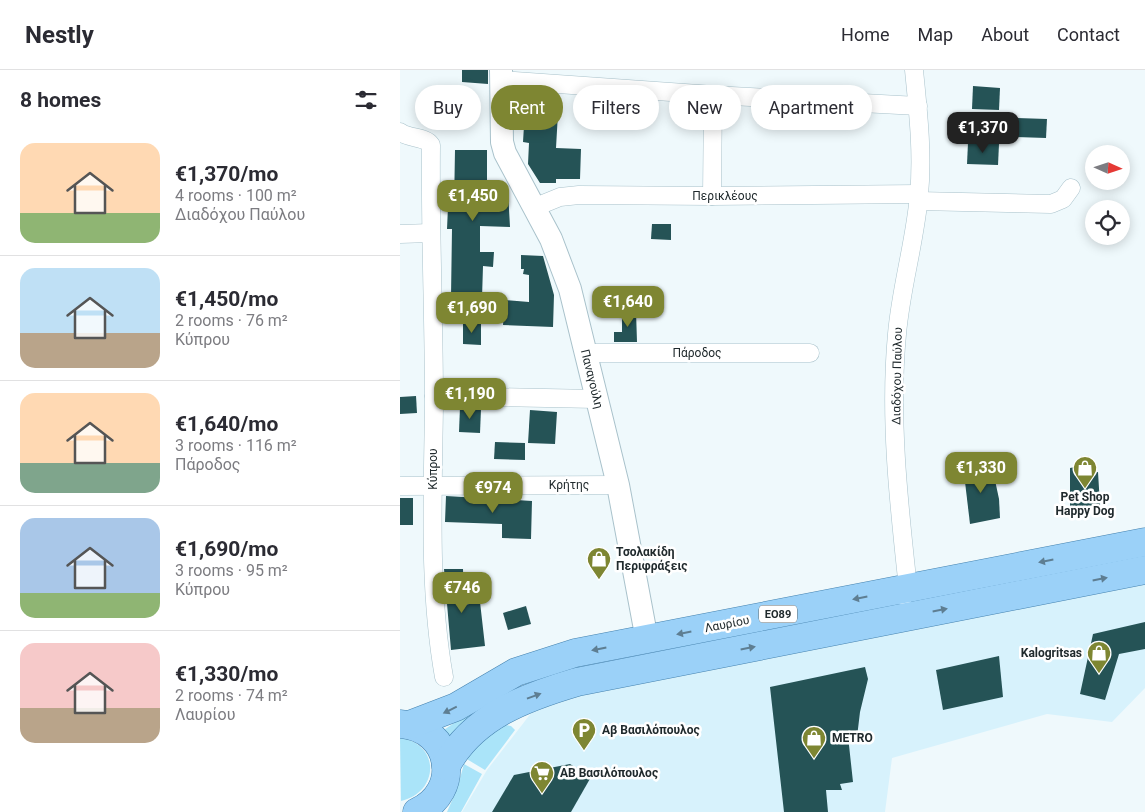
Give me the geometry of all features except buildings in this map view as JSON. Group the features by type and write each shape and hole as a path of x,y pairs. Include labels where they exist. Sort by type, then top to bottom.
{"main road":[{"name":"Λαυρίου","path":"404,724 443,714 516,672 575,653 1145,542"},
{"name":"ΕΟ89","path":"417,812 437,795 444,781 446,766 463,739 491,718 524,700 557,688 608,675 1145,570"},
{"name":"Λαυρίου","path":"404,724 420,727 435,738 444,754 446,766"}],"street":[{"name":"Διαδόχου Παύλου","path":"908,588 897,457 896,358 899,317 919,197 918,106 914,70"},
{"path":"501,75 669,91"},
{"name":"Παναγούλη","path":"501,75 502,142 505,153 561,264 618,485 647,640"},
{"path":"741,97 918,106"},
{"path":"712,196 713,130"},
{"name":"Κύπρου","path":"400,132 406,136 428,142 431,145 430,233 434,396 435,612 444,677"},
{"name":"Περικλέους","path":"533,208 560,197 579,195 919,197 1051,204 1063,199 1071,188"},
{"path":"400,234 430,233"},
{"name":"Πάροδος","path":"585,353 810,353"},
{"path":"434,396 596,399"},
{"name":"Κρήτης","path":"400,486 618,485"},
{"path":"892,620 908,588"}],"shaded area":[{"path":"1145,582 1145,688 1112,722 1047,714 892,758 885,812 462,812 487,770 535,708 555,698"},
{"path":"480,705 484,712 448,741 441,732"},
{"path":"500,724 511,726 515,730 485,770 465,758"},
{"path":"400,738 413,742 423,749 428,758 430,768 423,788 414,796 401,801"},
{"path":"464,764 482,774 461,812 447,812 457,789"}],"place":[{"name":"Pet Shop Happy Dog","path":"1085,489"},
{"name":"Τσολακίδη Περιφράξεις","path":"599,580"},
{"name":"Kalogritsas","path":"1099,674"},
{"name":"Αβ Βασιλόπουλος","path":"584,751"},
{"name":"METRO","path":"814,759"},
{"name":"ΑΒ Βασιλόπουλος","path":"542,794"}]}
